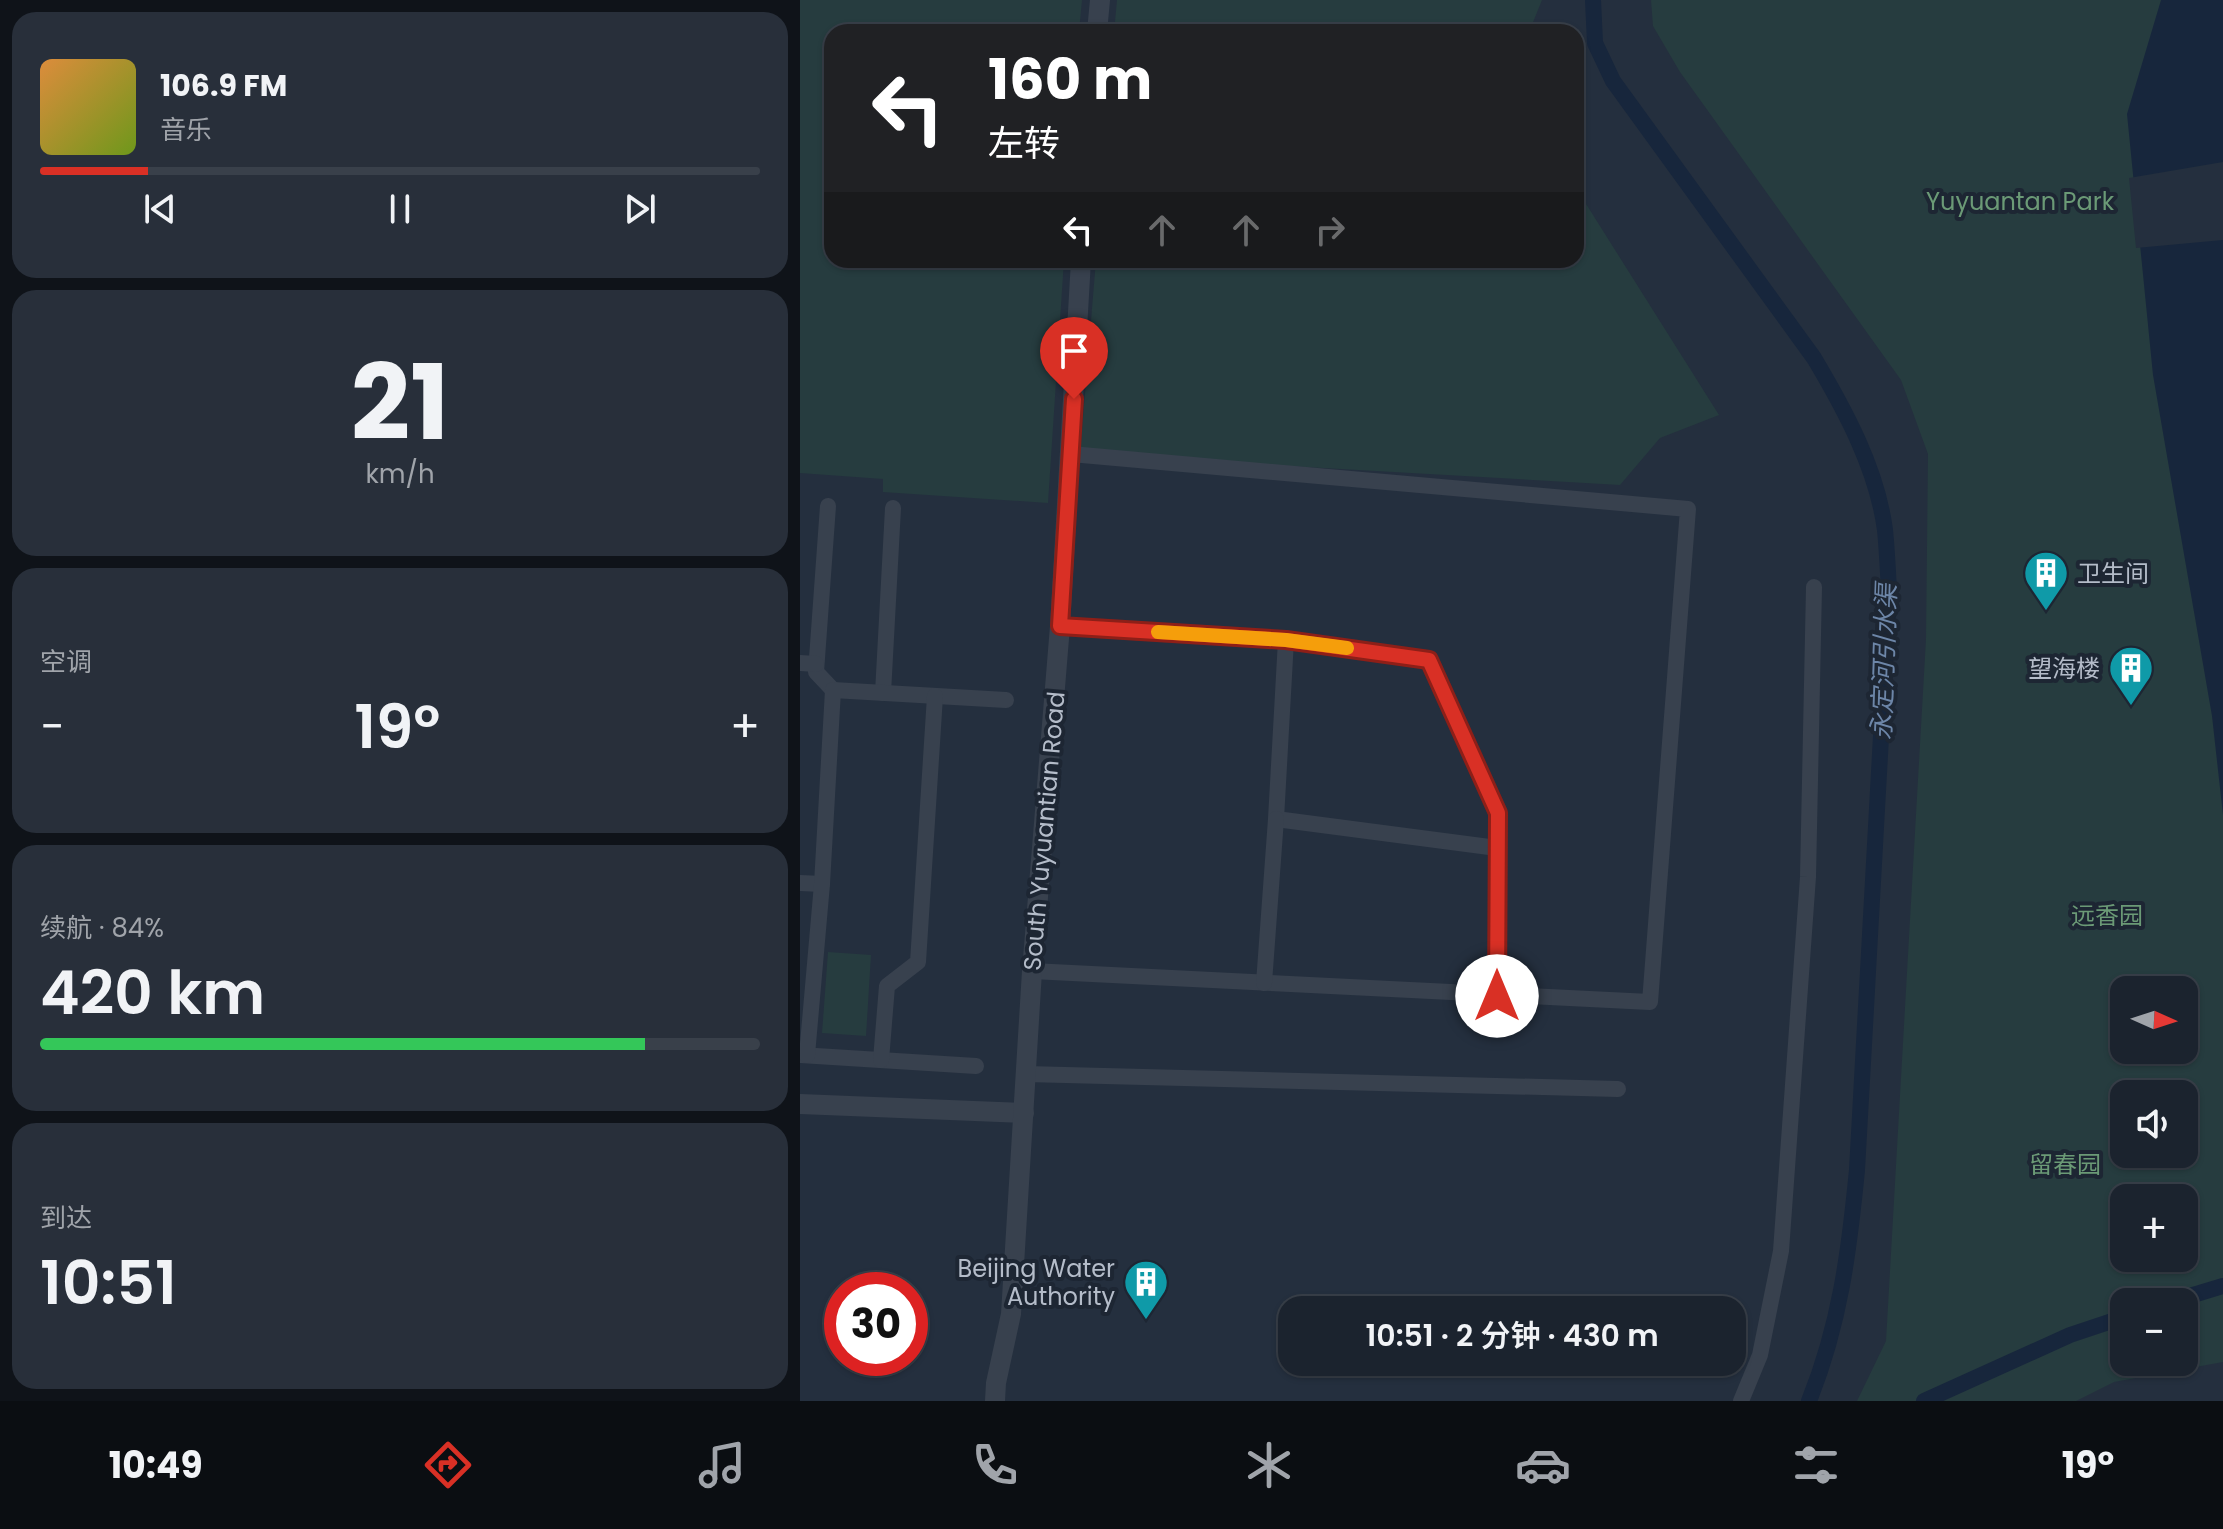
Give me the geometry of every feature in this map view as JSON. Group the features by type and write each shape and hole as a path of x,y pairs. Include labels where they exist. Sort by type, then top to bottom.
{"street":[{"path":"1098,24 1100,0"},
{"name":"South Yuyuantian Road","path":"995,1401 1011,1314 1032,971 1060,626 1081,268"},
{"path":"1032,971 1650,1002 1688,509 1071,454"},
{"path":"828,506 808,664 833,690 1006,700"},
{"path":"883,693 893,508"},
{"path":"1741,1401 1760,1355 1781,1251 1808,877 1814,587"},
{"path":"1060,626 1286,640 1429,660 1498,813 1497,996"},
{"path":"1264,983 1286,640"},
{"path":"833,690 822,884 804,1055 976,1066"},
{"path":"881,1060 887,986 918,962 935,696"},
{"path":"1276,819 1497,848"},
{"path":"800,883 822,884"},
{"path":"1026,1074 1618,1089"},
{"path":"800,1104 1024,1113"}],"green space":[{"path":"800,0 1082,0 1080,24 824,24 824,268 1063,268 1048,503 883,492 883,479 800,473"},
{"path":"1117,0 1542,0 1532,24 1115,24"},
{"name":"Yuyuantan Park","path":"1651,0 2223,0 2223,1362 2198,1367 2198,1288 2110,1288 2110,1376 2147,1376 2114,1382 2076,1401 1857,1401 1886,1341 1926,639 1928,454 1901,380 1680,72 1653,26"},
{"path":"1584,201 1719,415 1660,438 1620,485 1080,454 1095,268 1584,268"},
{"path":"828,952 871,955 866,1036 822,1033"}],"water":[{"path":"2161,0 2223,0 2223,815 2212,716 2153,375 2127,114"}],"pier":[{"path":"2223,162 2223,240 2136,248 2129,178"}],"waterway":[{"name":"永定河引水渠","path":"1593,0 1595,43 1613,81 1814,358 1837,398 1867,462 1885,530 1889,592 1857,1170 1836,1316 1809,1401"},
{"path":"2198,1294 2223,1286"},
{"path":"1924,1401 2070,1335 2110,1322"}],"slow traffic":[{"path":"1158,632 1286,640 1347,648"}],"place":[{"name":"卫生间","path":"2046,612"},
{"name":"望海楼","path":"2131,707"},
{"name":"Beijing Water Authority","path":"1146,1321"}],"route":[{"path":"1074,399 1060,626 1286,640 1429,660 1498,813 1497,996"}],"park label":[{"name":"远香园","path":"2107,915"},
{"name":"留春园","path":"2065,1164"}]}
